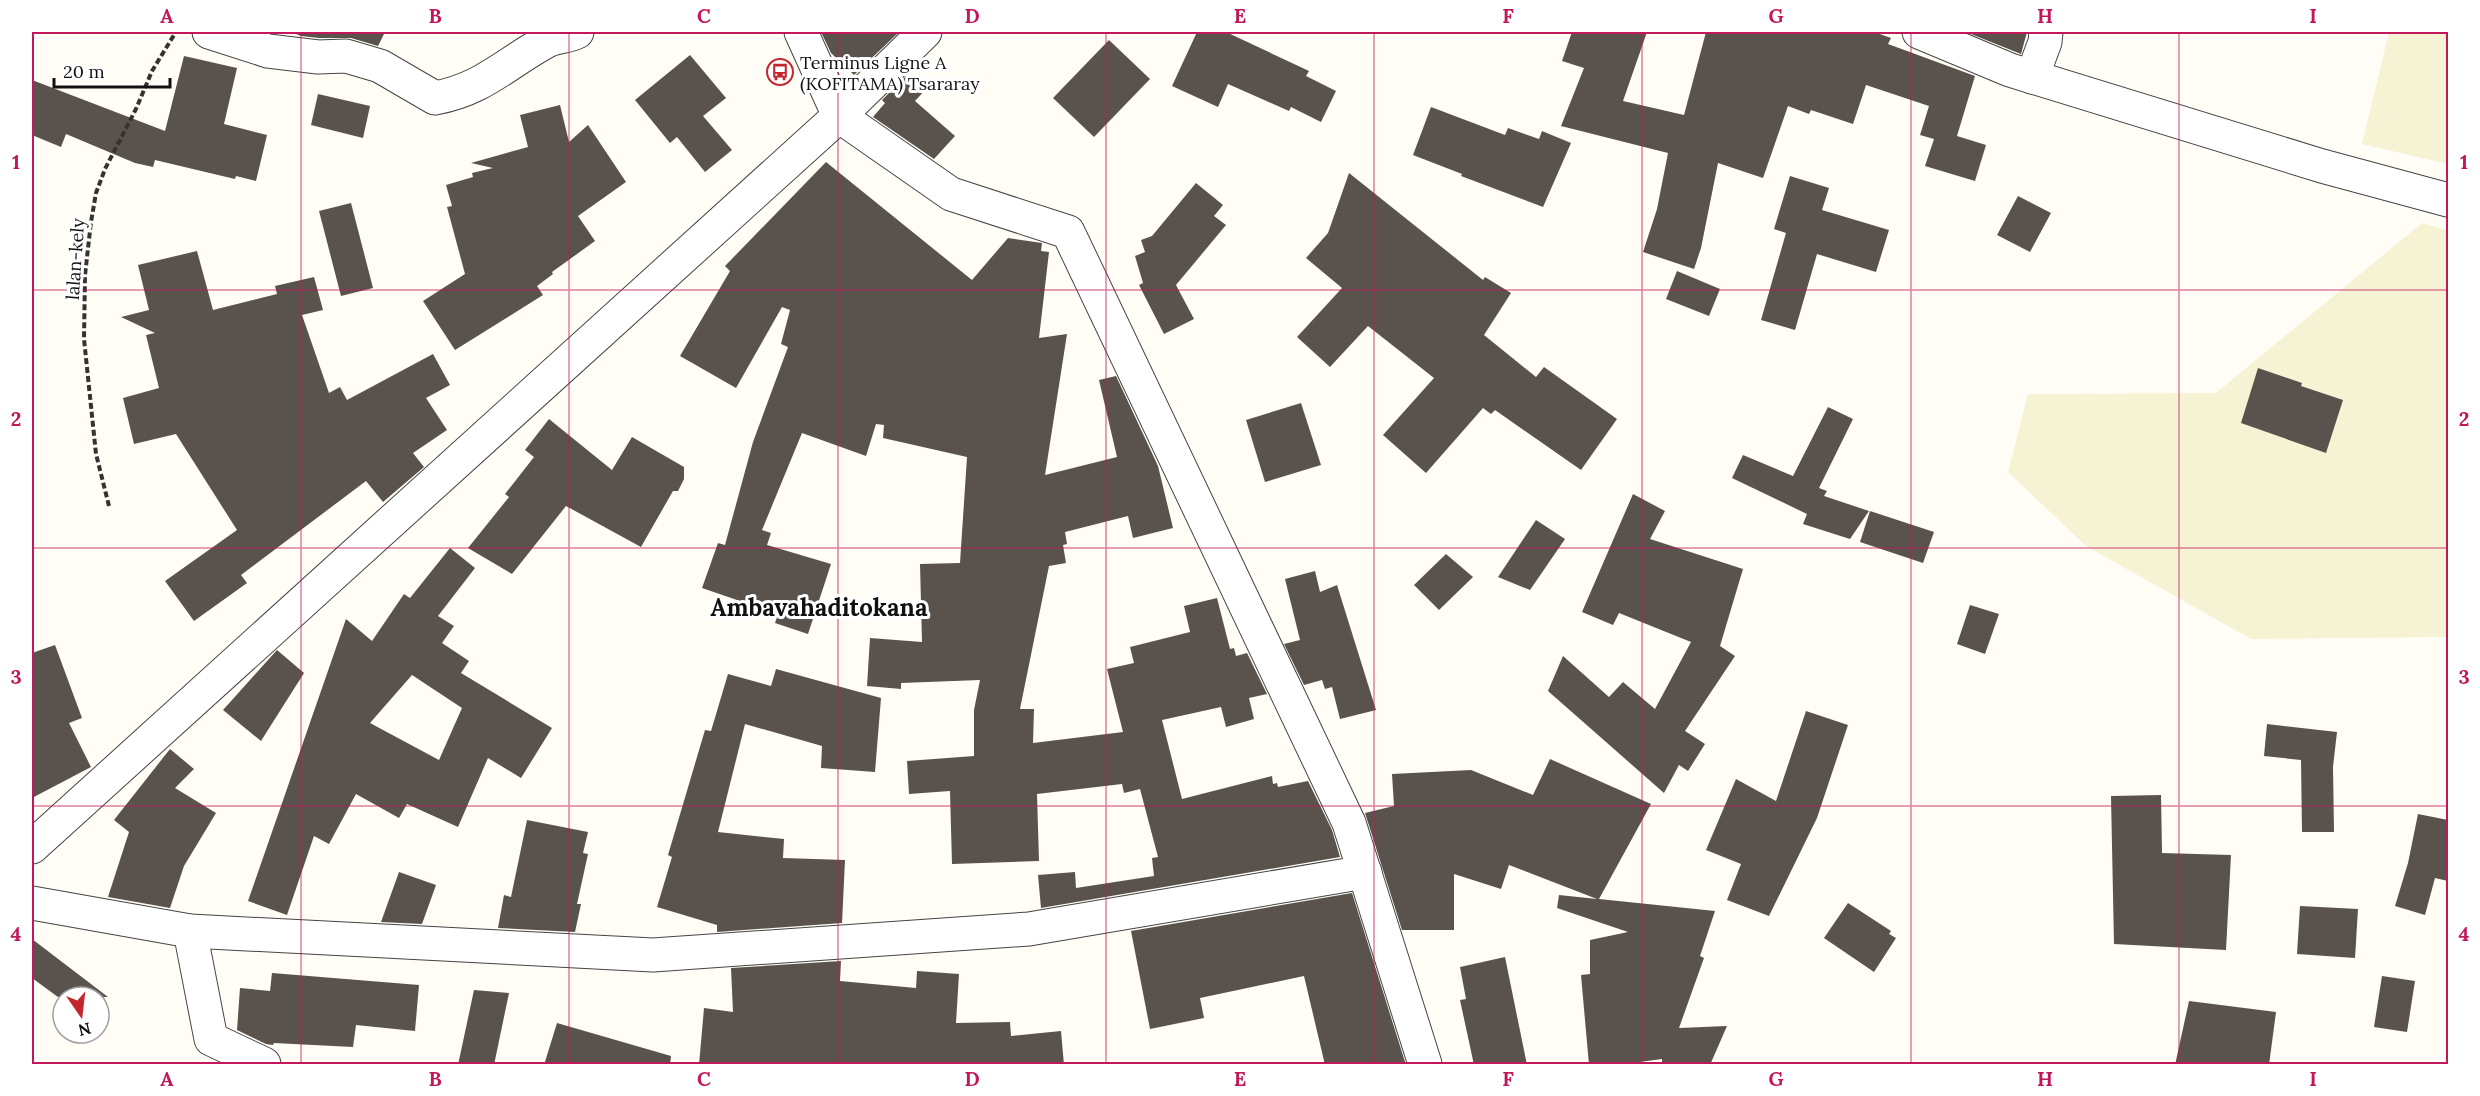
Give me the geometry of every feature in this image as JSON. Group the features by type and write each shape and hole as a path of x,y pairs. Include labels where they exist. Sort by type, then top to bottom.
{"street":[{"path":"209,32 268,51 318,57 346,56 380,66 435,98 458,94 494,76 548,40 578,32"},
{"path":"801,32 839,116 951,194 1068,232 1349,823 1425,1065"},
{"path":"32,847 839,116 925,32"},
{"path":"1919,32 2010,70 2322,166 2448,200"},
{"path":"2032,76 2045,42 2046,32"},
{"path":"32,903 190,931 653,955 1029,929 1365,872"},
{"path":"190,931 211,1040 264,1065"}],"path":[{"name":"lalan-kely","path":"109,506 96,454 84,339 85,275 91,222 96,193 105,169 136,109 152,71 176,32"}],"shaded area":[{"path":"2389,32 2448,32 2448,164 2362,144"},
{"path":"2422,223 2448,230 2448,637 2251,639 2086,546 2008,472 2028,394 2216,393"}],"building":[{"path":"291,32 385,32 378,46 351,38 319,38 301,36"},
{"path":"821,32 899,32 854,75 831,53"},
{"path":"1197,32 1226,32 1309,71 1306,76 1336,91 1321,122 1291,107 1289,111 1228,84 1218,107 1172,86"},
{"path":"1572,32 1647,32 1623,101 1684,115 1706,32 1874,32 1891,38 1888,44 1975,76 1957,136 1986,145 1975,181 1925,166 1934,139 1920,135 1929,106 1866,85 1853,124 1811,110 1809,114 1788,106 1763,178 1718,163 1701,248 1694,269 1643,252 1657,209 1668,153 1561,126 1584,68 1562,61"},
{"path":"1966,32 2027,32 2021,54"},
{"path":"1109,40 1150,79 1094,137 1053,98"},
{"path":"690,55 726,98 703,116 732,150 705,172 677,137 670,143 635,100"},
{"path":"184,56 237,68 224,124 267,135 256,181 236,176 235,179 155,160 153,167 135,163 66,134 61,147 32,135 32,80 165,131"},
{"path":"908,74 926,89 915,101 955,136 934,159 873,117 885,103 882,100"},
{"path":"318,94 370,106 363,138 311,125"},
{"path":"560,105 569,142 588,125 626,182 578,216 595,241 552,272 553,274 537,286 543,295 455,350 423,301 465,274 447,207 452,206 446,185 473,177 472,173 493,168 471,163 528,147 520,115"},
{"path":"1431,107 1505,135 1508,128 1539,139 1542,131 1571,143 1543,207 1413,155"},
{"path":"826,162 972,280 1008,238 1042,243 1041,251 1049,252 1039,338 1067,334 1045,475 1117,457 1099,380 1116,376 1158,466 1173,528 1133,538 1128,516 1065,532 1067,544 1063,545 1066,563 1049,566 1020,709 1034,709 1033,743 1123,732 1107,669 1134,663 1130,647 1190,632 1184,606 1217,598 1230,649 1234,648 1236,656 1247,653 1267,694 1249,698 1254,719 1226,727 1221,707 1162,720 1182,799 1272,776 1273,784 1277,783 1278,787 1308,781 1332,830 1340,857 1041,908 1038,875 1075,872 1076,888 1154,876 1152,858 1158,857 1140,789 1124,793 1122,784 1037,794 1039,861 952,864 950,791 909,794 907,761 974,756 974,710 980,680 901,683 901,689 867,686 870,638 922,642 920,564 960,563 967,457 883,438 884,425 876,424 866,456 802,433 762,530 771,533 767,545 831,564 808,634 775,623 778,614 702,588 718,543 725,545 753,442 788,347 781,344 790,310 782,307 736,388 680,356 730,271 725,266"},
{"path":"1349,173 1483,280 1485,277 1511,293 1484,335 1536,377 1544,367 1617,419 1581,470 1495,410 1491,414 1483,408 1426,473 1383,435 1434,378 1368,326 1330,367 1297,337 1342,288 1306,258 1328,233"},
{"path":"1790,176 1829,188 1822,210 1889,230 1876,272 1817,254 1795,330 1761,320 1786,233 1774,229"},
{"path":"1196,183 1223,205 1214,216 1226,225 1176,285 1194,319 1164,334 1139,285 1143,283 1135,256 1145,252 1141,240 1152,236"},
{"path":"2018,196 2051,213 2030,252 1997,235"},
{"path":"351,203 373,288 341,296 319,211"},
{"path":"197,251 213,310 277,294 275,286 314,277 323,310 302,315 329,393 340,387 347,400 433,354 450,385 426,398 447,430 413,453 424,467 383,502 366,481 241,575 247,583 194,621 165,581 237,530 176,434 134,444 123,398 159,388 146,335 155,333 121,317 149,310 138,265"},
{"path":"1677,271 1720,289 1709,316 1666,299"},
{"path":"2258,368 2343,400 2326,453 2241,423"},
{"path":"1301,403 1321,465 1265,482 1246,420"},
{"path":"1828,407 1853,419 1819,488 1827,491 1824,496 1869,511 1850,539 1803,524 1807,514 1732,478 1743,455 1793,476"},
{"path":"549,419 612,470 632,437 684,467 684,479 678,491 673,491 641,547 566,506 512,574 468,548 509,497 505,494 534,457 525,450"},
{"path":"1633,494 1665,511 1650,539 1743,569 1720,646 1735,656 1685,731 1705,744 1688,771 1679,765 1664,793 1548,691 1563,656 1609,697 1623,682 1655,709 1691,642 1619,613 1613,625 1582,612"},
{"path":"1870,511 1934,532 1923,563 1860,542"},
{"path":"1536,520 1565,539 1530,590 1498,577"},
{"path":"450,548 475,568 438,616 454,626 442,643 469,661 461,673 552,728 521,778 488,758 458,827 407,804 399,818 356,794 329,844 314,836 287,915 248,901 346,619 372,641 404,594 410,598","holes":["412,675 462,708 439,760 370,723"]},
{"path":"1446,554 1473,577 1439,610 1414,585"},
{"path":"1315,571 1320,592 1337,585 1376,710 1340,719 1332,687 1325,689 1322,680 1304,685 1284,644 1300,640 1285,579"},
{"path":"1970,605 1999,614 1985,654 1957,644"},
{"path":"55,645 82,718 69,723 91,767 32,798 32,653"},
{"path":"277,650 304,673 261,741 223,710"},
{"path":"776,669 881,698 875,772 821,768 822,746 745,724 718,832 784,839 783,858 845,860 842,923 717,932 717,925 657,907 672,857 668,855 705,730 711,731 728,674 771,686"},
{"path":"1806,711 1848,725 1817,818 1769,916 1727,900 1741,864 1706,850 1736,779 1776,801"},
{"path":"2267,724 2337,732 2333,767 2334,832 2302,832 2301,760 2264,756"},
{"path":"170,749 194,769 175,788 216,813 184,866 170,908 108,897 129,832 114,820"},
{"path":"1550,759 1651,804 1599,899 1715,911 1700,956 1704,958 1679,1028 1727,1026 1710,1065 1662,1065 1662,1059 1617,1065 1589,1065 1581,975 1590,974 1590,940 1628,932 1557,908 1559,895 1597,899 1509,865 1501,889 1454,874 1454,930 1402,930 1365,813 1394,806 1392,774 1471,770 1533,795"},
{"path":"2161,795 2162,853 2231,855 2226,950 2114,944 2111,796"},
{"path":"2418,814 2448,820 2448,881 2435,878 2425,915 2395,906 2408,863"},
{"path":"527,820 588,832 583,853 588,854 577,904 581,904 575,932 498,928 504,895 511,897"},
{"path":"399,872 436,885 422,924 381,922"},
{"path":"1352,893 1406,1065 1325,1065 1304,976 1200,998 1204,1018 1150,1029 1131,931"},
{"path":"1848,903 1891,931 1889,934 1896,938 1874,972 1824,938"},
{"path":"2300,906 2358,909 2355,958 2297,954"},
{"path":"32,939 92,985 51,985 51,992 32,978"},
{"path":"1505,957 1527,1065 1474,1065 1460,1000 1466,999 1460,967"},
{"path":"841,961 840,981 916,988 917,971 959,974 956,1023 1010,1022 1011,1036 1061,1031 1064,1065 699,1065 704,1008 733,1012 731,968"},
{"path":"272,973 419,985 415,1031 356,1025 353,1047 266,1044 237,1030 240,988 270,991"},
{"path":"2382,976 2415,981 2407,1032 2374,1027"},
{"path":"474,990 509,993 494,1065 458,1065"},
{"path":"2189,1001 2276,1012 2269,1065 2175,1065"},
{"path":"557,1023 671,1056 670,1065 544,1065"}],"place":[{"name":"Terminus Ligne A (KOFITAMA) Tsararay","path":"780,72"}],"district":[{"name":"Ambavahaditokana","path":"819,607"}]}
